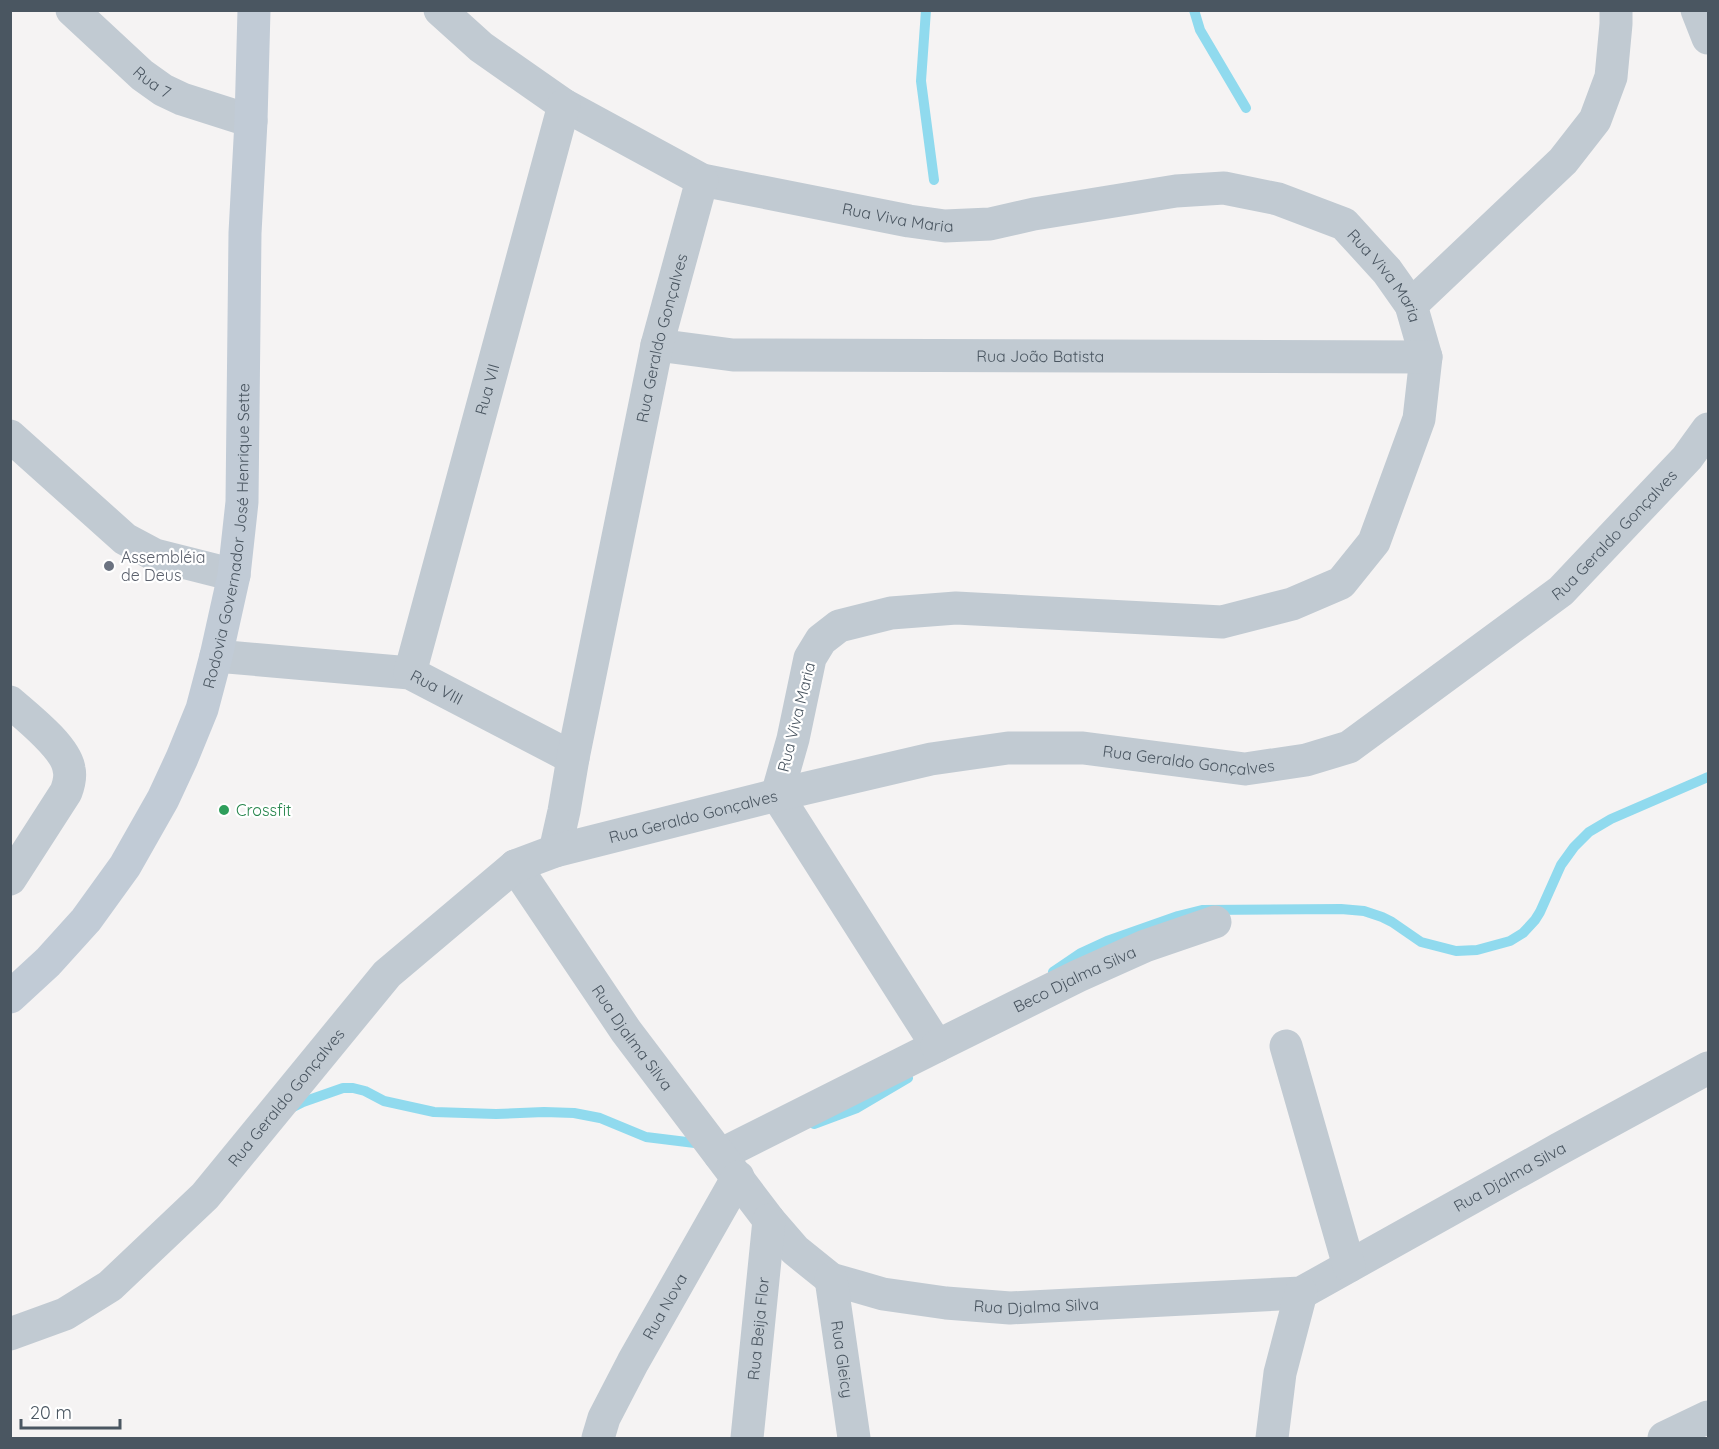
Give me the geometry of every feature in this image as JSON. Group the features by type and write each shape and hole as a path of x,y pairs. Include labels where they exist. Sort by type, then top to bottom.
{"main road":[{"name":"Rodovia Governador José Henrique Sette","path":"10,997 48,962 86,920 125,866 163,799 182,758 202,709 216,657 234,575 242,502 245,233 254,10"}],"street":[{"name":"Rua 7","path":"72,10 142,75 163,90 182,99 251,121"},
{"name":"Rua Viva Maria","path":"440,10 481,47 564,105 702,180 945,226 990,224 1034,214 1176,191 1224,188 1278,199 1344,224 1387,271 1411,305 1426,357 1419,419 1374,542 1341,583 1292,604 1222,622 956,608 891,614 839,626 821,640 810,658 793,739 777,795"},
{"path":"1411,305 1563,161 1595,120 1611,77 1617,24 1616,10"},
{"path":"1697,10 1708,38"},
{"name":"Rua VII","path":"410,673 564,105"},
{"name":"Rua Geraldo Gonçalves","path":"555,851 657,345 702,180"},
{"name":"Rua João Batista","path":"657,345 733,355 1426,357"},
{"name":"Rua Geraldo Gonçalves","path":"10,1334 65,1314 110,1286 205,1196 387,974 515,866 555,851 777,795 931,759 1008,748 1083,748 1245,769 1306,760 1349,747 1561,591 1687,458 1708,429"},
{"path":"10,436 125,539 155,555 234,575"},
{"name":"Rua VIII","path":"216,657 410,673 573,758"},
{"path":"10,702 64,754 69,766 70,780 66,792 10,879"},
{"path":"777,795 937,1046"},
{"name":"Rua Djalma Silva","path":"515,866 626,1031 769,1220 795,1250 831,1279 883,1294 946,1303 1010,1308 1301,1293 1708,1068"},
{"name":"Beco Djalma Silva","path":"729,1166 937,1046 1078,976 1135,951 1215,922"},
{"path":"1286,1046 1349,1266"},
{"name":"Rua Nova","path":"598,1438 604,1418 729,1166"},
{"name":"Rua Beija Flor","path":"747,1438 769,1220"},
{"name":"Rua Gleicy","path":"831,1279 854,1438"},
{"path":"1272,1438 1280,1373 1301,1293"},
{"path":"1664,1438 1708,1417"}],"waterway":[{"path":"926,10 921,81 934,180"},
{"path":"1194,10 1200,30 1246,108"},
{"path":"1053,972 1081,953 1107,941 1202,910 1341,909 1364,911 1392,922 1421,942 1456,951 1477,950 1510,941 1523,933 1535,920 1561,865 1589,832 1611,819 1708,777"},
{"path":"814,1124 857,1108 908,1078"},
{"path":"293,1107 343,1088 353,1088 365,1091 384,1101 434,1112 574,1113 600,1118 646,1137 703,1144"}],"place":[{"name":"Assembléia de Deus","path":"109,566"},
{"name":"Crossfit","path":"224,810"}]}
